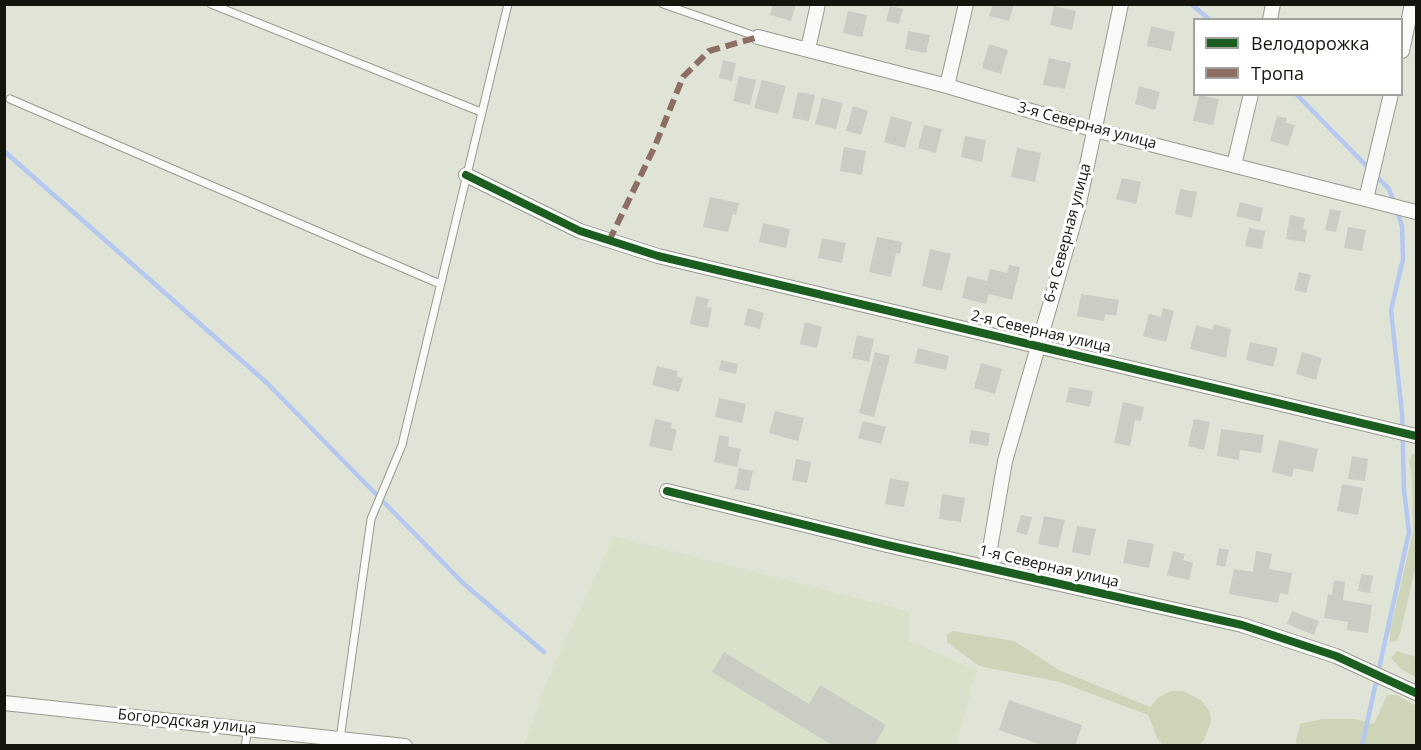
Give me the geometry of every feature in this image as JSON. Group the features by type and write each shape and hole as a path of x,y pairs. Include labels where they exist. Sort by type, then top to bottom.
{"street":[{"path":"808,49 818,4"},
{"path":"947,86 966,4"},
{"name":"6-я Северная улица","path":"987,566 1005,461 1078,208 1121,4"},
{"path":"1403,43 1413,4"},
{"name":"3-я Северная улица","path":"758,37 947,86 1095,130 1416,212"},
{"path":"1234,165 1251,96"},
{"path":"1366,199 1391,96"},
{"name":"2-я Северная улица","path":"466,175 580,231 658,256 1416,436"},
{"name":"1-я Северная улица","path":"667,491 1242,625 1336,656 1416,693"},
{"name":"Богородская улица","path":"5,704 405,746"}],"lane":[{"path":"211,4 481,112"},
{"path":"340,739 371,519 402,445 508,4"},
{"path":"663,4 758,37"},
{"path":"10,99 440,284"},
{"path":"245,746 248,729"}],"shaded area":[{"path":"1416,453 1416,565 1401,630 1397,641 1390,642 1390,630 1413,532 1412,476 1409,461 1412,454"},
{"path":"614,536 909,611 909,641 977,670 956,745 523,746 550,674"},
{"path":"952,631 1014,641 1059,670 1150,707 1159,697 1171,691 1183,691 1201,700 1210,712 1211,722 1204,740 1198,745 1164,745 1158,740 1148,715 1060,682 979,666 947,642 947,635"},
{"path":"1397,651 1416,657 1416,677 1401,669 1391,658"},
{"path":"1387,695 1397,695 1416,706 1416,745 1297,745 1300,724 1322,719 1355,719 1374,724"}],"building":[{"path":"773,4 796,4 791,21 770,15"},
{"path":"993,4 1014,4 1009,21 989,16"},
{"path":"890,6 903,9 899,24 886,21"},
{"path":"1054,6 1076,11 1072,30 1050,25"},
{"path":"848,11 867,15 862,37 843,33"},
{"path":"1151,26 1175,32 1171,51 1147,46"},
{"path":"908,31 930,35 926,53 905,49"},
{"path":"989,44 1008,50 1001,74 982,68"},
{"path":"1049,58 1071,63 1065,89 1043,85"},
{"path":"723,60 736,63 732,81 719,78"},
{"path":"739,76 756,80 750,105 733,101"},
{"path":"762,80 786,86 778,114 754,108"},
{"path":"1139,86 1160,92 1155,110 1135,104"},
{"path":"798,92 815,95 809,121 792,118"},
{"path":"1199,96 1219,99 1213,125 1193,121"},
{"path":"822,98 843,103 836,129 815,124"},
{"path":"853,106 868,111 861,135 846,131"},
{"path":"891,116 912,122 905,148 884,142"},
{"path":"1277,116 1287,118 1286,123 1295,125 1288,146 1270,141"},
{"path":"924,125 942,129 936,153 918,148"},
{"path":"965,136 986,140 982,162 961,157"},
{"path":"844,147 866,151 862,175 840,171"},
{"path":"1017,148 1041,153 1035,182 1011,177"},
{"path":"1122,178 1141,182 1136,204 1116,199"},
{"path":"1180,189 1197,192 1192,218 1175,214"},
{"path":"710,197 739,203 728,232 703,227"},
{"path":"1240,202 1263,208 1260,222 1236,216"},
{"path":"1330,209 1341,211 1336,232 1325,230"},
{"path":"1290,215 1305,218 1303,229 1307,230 1305,242 1286,239"},
{"path":"763,223 790,229 786,248 759,242"},
{"path":"1348,227 1366,230 1362,251 1344,248"},
{"path":"1249,228 1265,231 1262,249 1245,246"},
{"path":"877,237 902,242 900,254 896,253 891,277 869,272"},
{"path":"822,238 846,243 842,263 818,258"},
{"path":"930,249 951,254 942,291 922,286"},
{"path":"1009,265 1020,267 1012,300 989,294 986,304 962,298 967,276 987,281 990,269 1007,273"},
{"path":"1299,272 1311,275 1306,293 1294,290"},
{"path":"1081,294 1119,300 1116,316 1105,314 1104,321 1077,316"},
{"path":"696,296 709,299 707,307 712,308 708,328 690,324"},
{"path":"748,308 764,313 760,329 744,325"},
{"path":"1163,308 1174,311 1166,342 1143,336 1149,314 1161,317"},
{"path":"805,322 822,327 817,348 800,344"},
{"path":"1214,324 1231,329 1226,358 1190,349 1196,325 1213,330"},
{"path":"857,335 874,339 869,362 852,358"},
{"path":"1250,342 1278,348 1273,367 1246,360"},
{"path":"918,348 949,356 946,370 914,363"},
{"path":"875,352 890,356 874,417 859,413"},
{"path":"1302,352 1322,358 1316,380 1296,374"},
{"path":"721,360 738,364 736,374 719,370"},
{"path":"981,363 1002,369 995,394 974,388"},
{"path":"657,366 678,371 677,377 683,378 679,392 652,385"},
{"path":"1069,387 1093,391 1090,407 1066,402"},
{"path":"719,398 746,404 742,423 715,417"},
{"path":"1123,402 1144,407 1141,421 1135,420 1130,446 1114,443"},
{"path":"775,411 804,418 798,441 769,433"},
{"path":"655,419 672,423 671,428 677,430 672,451 649,446"},
{"path":"1194,419 1210,422 1204,450 1188,446"},
{"path":"863,421 886,427 881,444 858,438"},
{"path":"1221,429 1264,435 1261,453 1240,450 1239,460 1217,456"},
{"path":"971,430 990,433 988,446 969,443"},
{"path":"719,435 729,437 728,446 741,449 737,467 714,462"},
{"path":"1279,440 1318,449 1313,472 1294,468 1292,477 1272,472"},
{"path":"1352,456 1368,459 1365,481 1348,479"},
{"path":"796,459 811,462 807,483 792,480"},
{"path":"739,468 753,471 749,491 735,489"},
{"path":"890,478 909,482 904,507 885,504"},
{"path":"1342,484 1363,488 1358,515 1337,511"},
{"path":"942,494 965,498 961,522 939,519"},
{"path":"1021,515 1032,517 1027,535 1016,532"},
{"path":"1044,516 1065,520 1058,548 1038,544"},
{"path":"1077,526 1096,529 1090,556 1072,552"},
{"path":"1128,539 1154,544 1149,568 1123,563"},
{"path":"1219,548 1229,550 1225,567 1216,565"},
{"path":"1173,551 1185,554 1183,560 1193,563 1189,580 1167,575"},
{"path":"1256,551 1272,554 1269,569 1292,573 1288,595 1280,593 1278,603 1229,594 1234,569 1253,572"},
{"path":"1361,574 1373,576 1370,593 1358,591"},
{"path":"1334,580 1345,582 1343,600 1372,605 1368,633 1347,630 1348,622 1324,618 1328,594 1332,595"},
{"path":"1292,611 1319,621 1314,635 1287,624"},
{"path":"724,652 809,704 820,685 886,725 874,746 834,746 712,672"},
{"path":"1009,700 1082,725 1075,746 1044,746 999,730"}],"waterway":[{"path":"1191,4 1208,18"},
{"path":"1298,96 1389,189 1394,203"},
{"path":"4,151 267,383 463,583 544,652"},
{"path":"1362,746 1409,532 1404,490 1402,413 1391,310 1403,259 1402,226 1397,211"}],"marked path":[{"path":"609,241 655,146 683,77 709,51 758,37"}],"cycle path":[{"path":"466,175 580,231 658,256 1416,436"},
{"path":"667,491 887,545 1242,625 1336,656 1416,693"}]}
